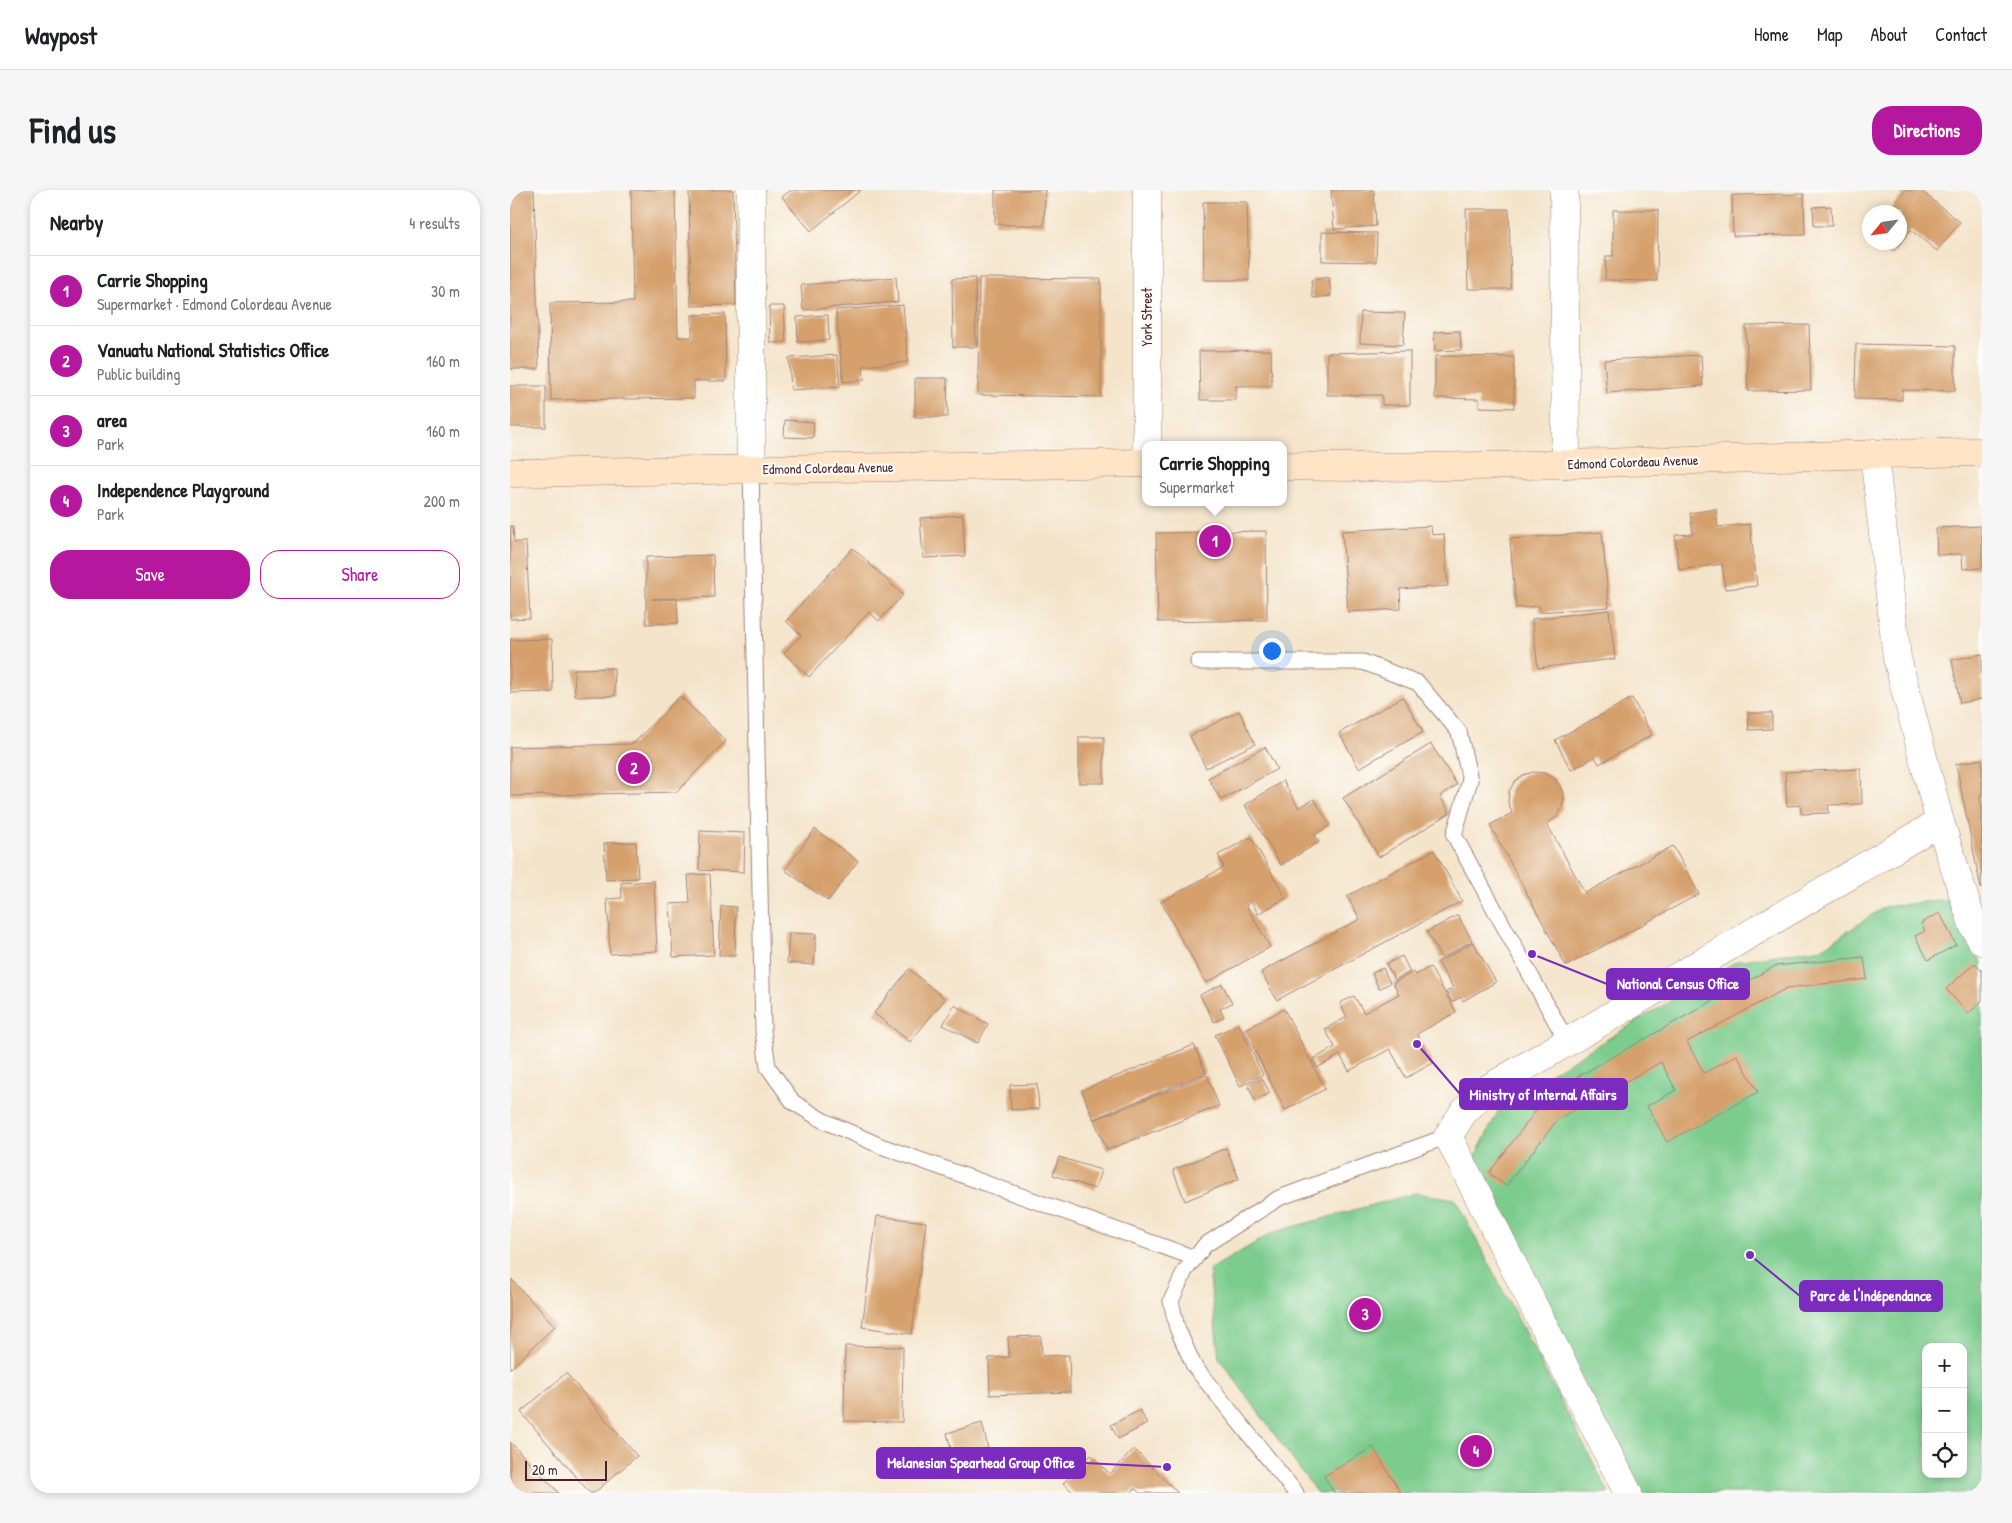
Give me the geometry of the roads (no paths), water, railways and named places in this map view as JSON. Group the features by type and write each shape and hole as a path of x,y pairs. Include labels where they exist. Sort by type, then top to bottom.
{"street":[{"path":"751,190 751,470"},
{"name":"York Street","path":"1147,190 1147,441"},
{"path":"1564,190 1566,464"},
{"name":"Edmond Colordeau Avenue","path":"1287,466 1566,464 1874,453 1982,452"},
{"path":"1874,453 1897,658 1940,822 1973,925 1982,941"},
{"name":"Edmond Colordeau Avenue","path":"510,473 1142,464"},
{"path":"1628,1493 1448,1136 1462,1112 1484,1091 1940,822"}],"lane":[{"path":"751,470 762,1012 768,1067 793,1102 822,1120 882,1146 1195,1258"},
{"path":"1198,662 1363,662 1418,683 1459,732 1470,780 1454,835 1567,1042"},
{"path":"1296,1493 1194,1366 1177,1328 1171,1301 1185,1271 1205,1245 1279,1198 1448,1136"}],"place":[{"name":"Carrie Shopping","path":"1215,541"},
{"name":"Vanuatu National Statistics Office","path":"634,768"},
{"name":"National Census Office","path":"1532,954"},
{"name":"Ministry of Internal Affairs","path":"1417,1044"},
{"name":"Parc de l'Indépendance","path":"1750,1255"},
{"name":"area","path":"1365,1314"},
{"name":"Independence Playground","path":"1476,1451"},
{"name":"Melanesian Spearhead Group Office","path":"1167,1467"}]}
